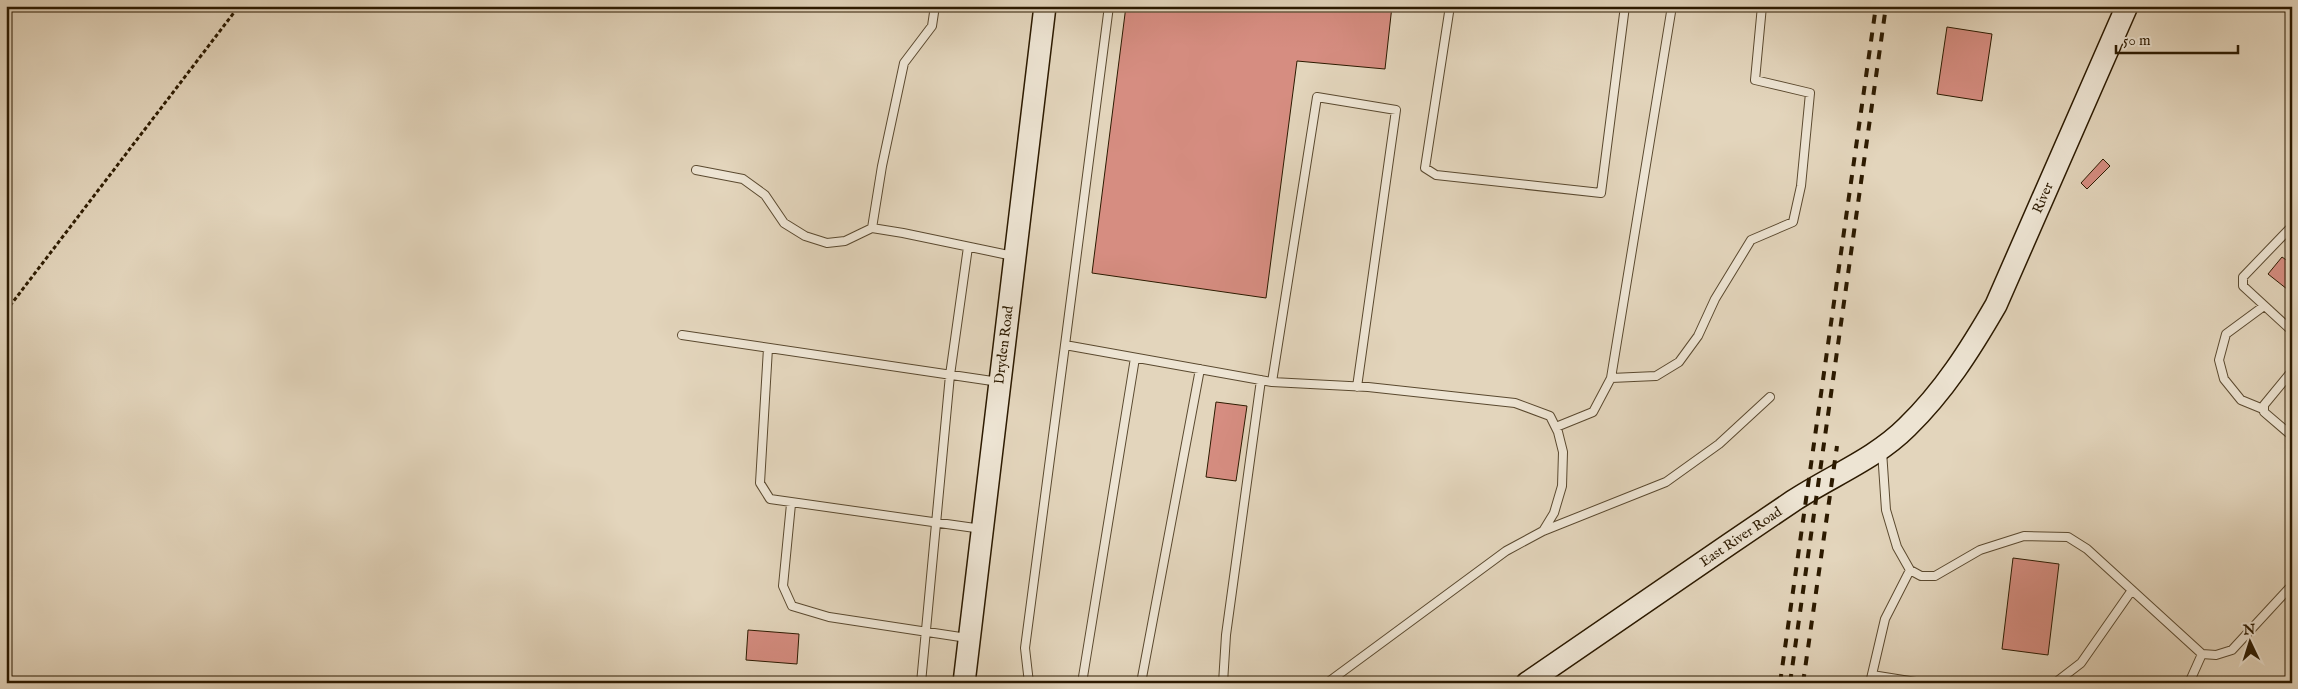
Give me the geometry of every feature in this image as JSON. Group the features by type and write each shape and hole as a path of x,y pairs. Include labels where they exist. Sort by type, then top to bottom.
{"street":[{"name":"Dryden Road","path":"964,683 1045,6"},
{"name":"River","path":"1947,384 1970,350 1996,305 2127,6"},
{"name":"East River Road","path":"1528,683 1795,500 1882,448 1906,428 1947,384"}],"lane":[{"path":"872,228 882,166 904,64 932,26 935,6"},
{"path":"1029,683 1025,648 1109,6"},
{"path":"1450,6 1425,168 1436,175 1601,194 1626,6"},
{"path":"1556,427 1593,412 1611,378 1672,6"},
{"path":"1611,378 1656,376 1679,362 1698,336 1715,299 1751,240 1793,222 1801,186 1810,93 1755,80 1762,6"},
{"path":"1272,382 1317,97 1396,110 1357,387"},
{"path":"696,170 743,178 765,195 784,223 805,236 827,243 845,242 872,228 1015,257"},
{"path":"2292,226 2243,277 2243,286 2292,331"},
{"path":"921,683 950,375 968,247"},
{"path":"2264,306 2226,334 2219,360 2224,379 2241,400 2264,409"},
{"path":"682,335 1000,383"},
{"path":"1065,345 1272,382 1357,387 1514,403 1550,416 1556,427 1563,452 1562,486 1554,513 1543,530"},
{"path":"768,348 760,483 770,499 791,504 982,529"},
{"path":"1082,683 1135,358"},
{"path":"1141,683 1200,369"},
{"path":"2292,371 2264,405 2264,412 2292,436"},
{"path":"1223,683 1226,635 1261,380"},
{"path":"1327,683 1506,551 1543,530 1666,482 1719,444 1770,398"},
{"path":"1882,448 1886,510 1897,547 1910,570 1921,576 1935,576 1980,550 2024,536 2068,537 2087,549 2202,654 2216,655 2232,650 2292,585"},
{"path":"791,504 783,586 792,606 829,617 970,639"},
{"path":"1910,570 1884,619 1871,679 1922,683"},
{"path":"2055,683 2081,663 2132,590"},
{"path":"2189,683 2202,654"}],"path":[{"path":"6,311 240,6"}],"building":[{"path":"1126,6 1392,6 1385,69 1297,61 1266,298 1092,273"},
{"path":"1947,27 1992,34 1982,101 1937,94"},
{"path":"2103,159 2110,166 2087,189 2081,183"},
{"path":"2282,257 2292,264 2292,293 2268,274"},
{"path":"1216,402 1247,406 1236,481 1206,477"},
{"path":"2013,558 2059,564 2048,655 2002,649"},
{"path":"748,630 799,634 797,664 746,660"}],"railway":[{"path":"1780,683 1876,6"},
{"path":"1790,683 1886,6"},
{"path":"1803,683 1837,446"}]}
